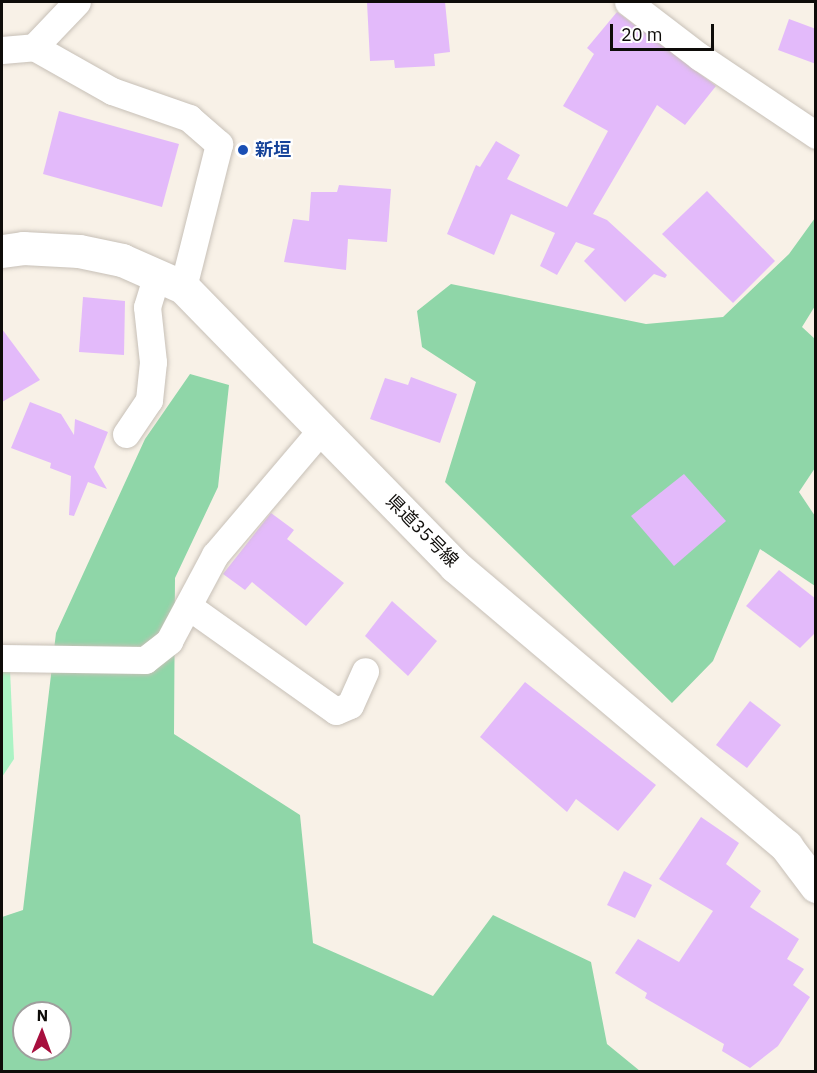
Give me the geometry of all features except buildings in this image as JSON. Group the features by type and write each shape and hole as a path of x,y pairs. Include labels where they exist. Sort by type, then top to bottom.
{"main road":[{"name":"県道35号線","path":"2,251 23,248 79,251 122,260 170,281 322,429 455,566 786,846 816,886"}],"street":[{"path":"34,47 77,2"},
{"path":"628,2 700,57 816,135"},
{"path":"2,50 34,47 112,90 189,118 219,144 170,281 147,307 153,362 149,400 126,434"},
{"path":"2,658 145,660 169,641 216,555 322,429"},
{"path":"188,606 336,711 350,705 365,670"}],"green space":[{"path":"815,218 815,306 802,327 815,339 815,468 799,492 815,516 815,586 760,549 713,661 672,703 445,482 476,382 422,347 417,311 451,284 646,324 723,317 789,254"},
{"path":"190,374 229,385 218,487 175,578 174,734 300,815 313,943 433,996 493,915 591,962 607,1044 640,1071 2,1072 2,917 23,910 56,633 145,439"},
{"path":"2,670 10,670 14,759 2,777"}],"place":[{"name":"新垣","path":"243,150"}]}
